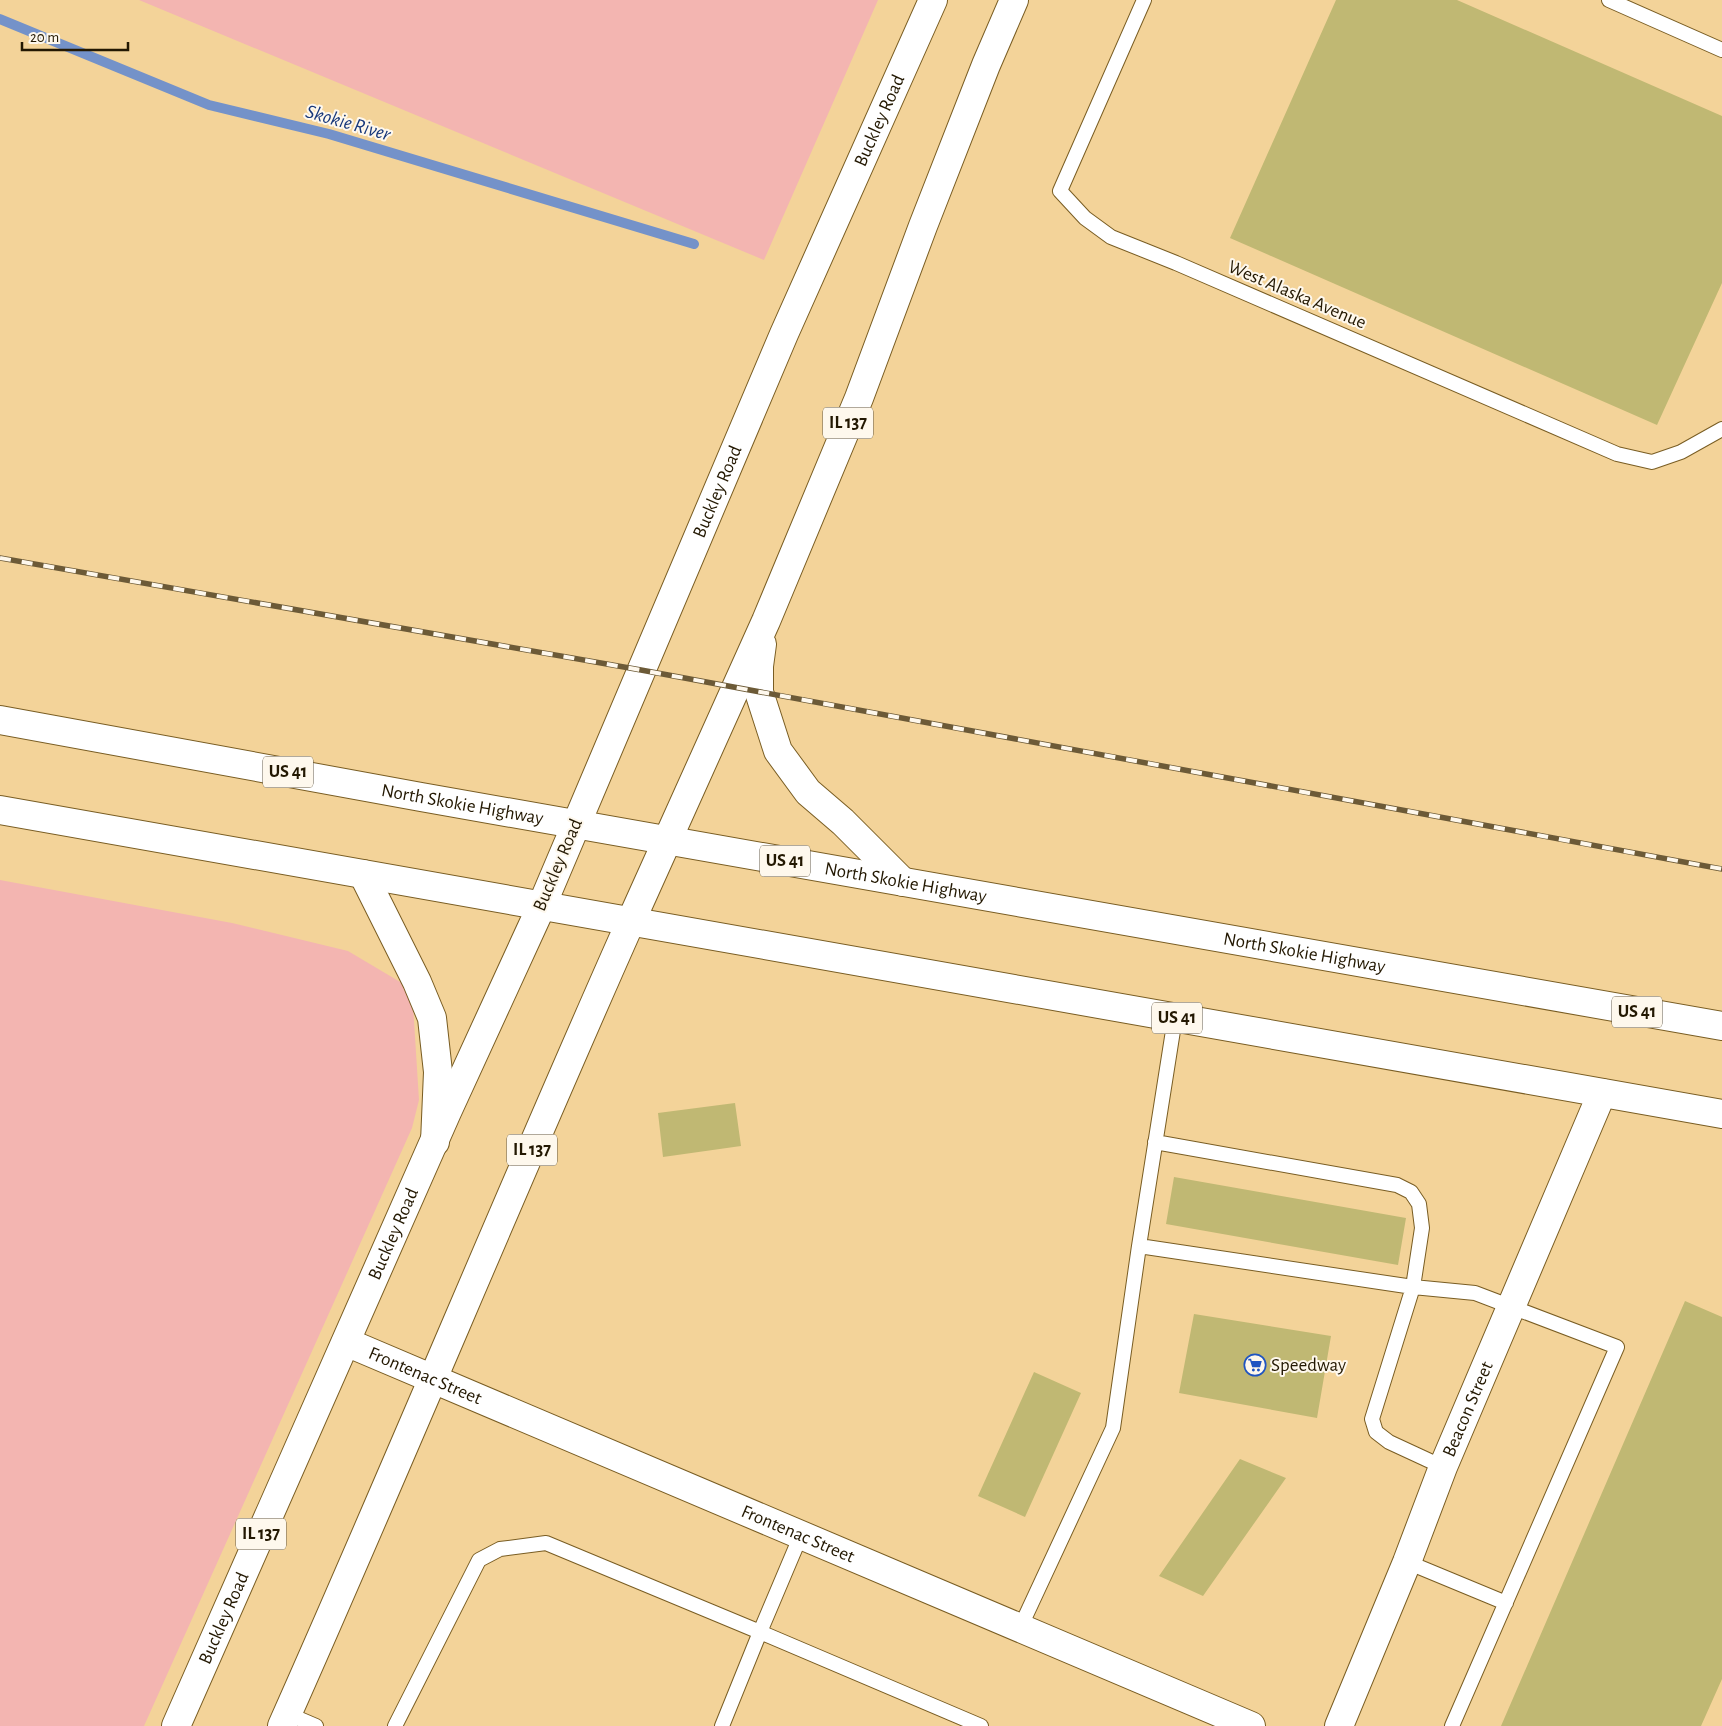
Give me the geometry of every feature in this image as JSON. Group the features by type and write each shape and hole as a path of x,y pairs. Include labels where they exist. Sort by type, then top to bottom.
{"main road":[{"name":"Buckley Road","path":"176,1726 434,1142 542,905 784,334 933,0"},
{"name":"IL 137","path":"285,1720 434,1380 631,921 766,620 859,398 961,128 1014,0"},
{"path":"766,620 759,666 759,692 778,751 808,792 843,822 904,882"},
{"name":"North Skokie Highway","path":"0,720 667,841 1722,1026"},
{"name":"US 41","path":"0,810 1722,1114"},
{"path":"363,874 418,982 432,1018 438,1072 434,1142"},
{"name":"Beacon Street","path":"1339,1726 1407,1562 1443,1467 1602,1093"},
{"name":"Frontenac Street","path":"346,1342 1251,1726"}],"lane":[{"name":"West Alaska Avenue","path":"1144,0 1060,191 1085,218 1111,237 1176,263 1617,454 1652,462 1681,452 1722,429"},
{"path":"1609,0 1722,50"},
{"path":"1020,1628 1113,1428 1139,1246 1175,1018"},
{"path":"1155,1142 1397,1185 1411,1192 1419,1204 1422,1228 1413,1287 1372,1420 1376,1432 1389,1442 1443,1467"},
{"path":"1139,1246 1413,1287 1475,1293 1617,1347 1452,1726"},
{"path":"722,1726 801,1535"},
{"path":"395,1726 479,1560 500,1549 546,1543 981,1726"},
{"path":"1407,1562 1506,1603"},
{"path":"285,1720 316,1726"}],"shaded area":[{"path":"139,0 878,0 764,260"},
{"path":"0,880 232,923 348,951 412,989 419,1100 412,1128 144,1726 0,1726"}],"building":[{"path":"1336,0 1457,0 1722,116 1722,283 1657,425 1230,238"},
{"path":"735,1103 741,1146 663,1157 658,1113"},
{"path":"1174,1177 1406,1218 1398,1265 1166,1224"},
{"path":"1685,1301 1722,1317 1722,1679 1701,1726 1501,1726"},
{"name":"Speedway","path":"1194,1314 1331,1336 1317,1418 1179,1393"},
{"path":"1034,1372 1081,1393 1025,1517 978,1496"},
{"path":"1240,1459 1286,1478 1203,1596 1159,1576"}],"waterway":[{"name":"Skokie River","path":"0,19 209,105 329,134 694,244"}],"railway":[{"path":"0,558 641,670 1722,869"}],"place":[{"name":"Speedway","path":"1255,1365"}]}
